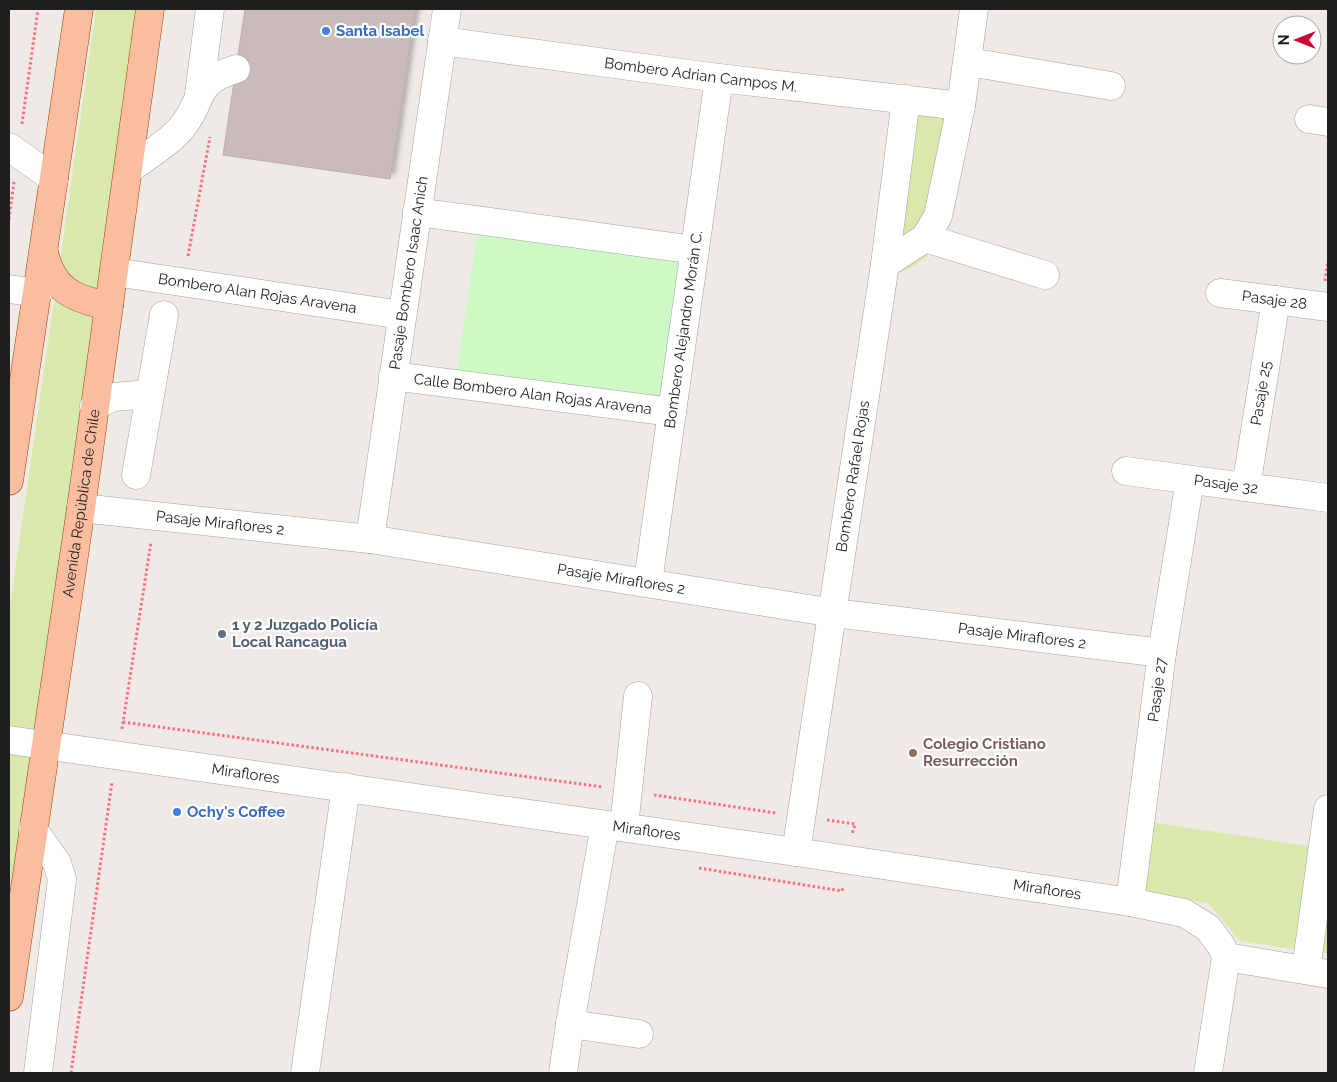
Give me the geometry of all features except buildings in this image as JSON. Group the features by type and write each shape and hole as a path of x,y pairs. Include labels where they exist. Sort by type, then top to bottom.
{"main road":[{"path":"9,481 79,9"},
{"name":"Avenida República de Chile","path":"9,997 81,508 150,9"},
{"path":"43,250 51,274 69,294 82,301 109,306"}],"street":[{"path":"128,170 183,127 198,94 210,9"},
{"name":"Pasaje Bombero Isaac Anich","path":"370,538 447,9"},
{"path":"885,264 925,238 938,216 969,62 974,9"},
{"name":"Bombero Adrian Campos M.","path":"442,40 719,78 961,106"},
{"path":"969,62 1111,86"},
{"path":"198,94 211,79 236,69"},
{"name":"Bombero Alejandro Morán C.","path":"648,582 719,78"},
{"name":"Bombero Rafael Rojas","path":"796,852 834,613 885,264 906,99"},
{"path":"13,151 54,179"},
{"path":"417,212 695,250"},
{"path":"925,238 1045,275"},
{"name":"Bombero Alan Rojas Aravena","path":"114,272 402,315"},
{"path":"9,290 38,293"},
{"name":"Pasaje 28","path":"1220,293 1328,307"},
{"name":"Pasaje 25","path":"1246,487 1276,300"},
{"path":"136,475 164,315"},
{"path":"100,364 124,382 150,392"},
{"name":"Calle Bombero Alan Rojas Aravena","path":"393,376 672,412"},
{"path":"94,406 118,396 150,392"},
{"name":"Pasaje 32","path":"1126,471 1328,498"},
{"name":"Pasaje 27","path":"1130,902 1162,653 1190,480"},
{"name":"Pasaje Miraflores 2","path":"81,508 370,538 834,613 1162,653"},
{"path":"564,1073 570,1024 615,826 638,696"},
{"name":"Miraflores","path":"9,740 796,852 1130,902 1184,913 1197,919 1216,937 1226,957"},
{"path":"305,1073 346,787"},
{"path":"1208,1073 1226,957 1317,972 1328,808"},
{"path":"33,829 57,863 62,879 38,1073"},
{"path":"570,1024 639,1034"}],"path":[{"path":"9,219 13,151 38,9"}],"green space":[{"path":"96,9 138,9 9,914 9,613"},
{"path":"909,99 959,106 933,250 909,269 880,279"},
{"path":"477,234 679,262 660,397 457,370"},
{"path":"1151,822 1328,849 1328,954 1240,941 1208,903 1141,893"}],"place":[{"name":"Santa Isabel","path":"326,31"},
{"name":"1 y 2 Juzgado Policía Local Rancagua","path":"222,634"},
{"name":"Colegio Cristiano Resurrección","path":"913,753"},
{"name":"Ochy's Coffee","path":"177,812"}]}
